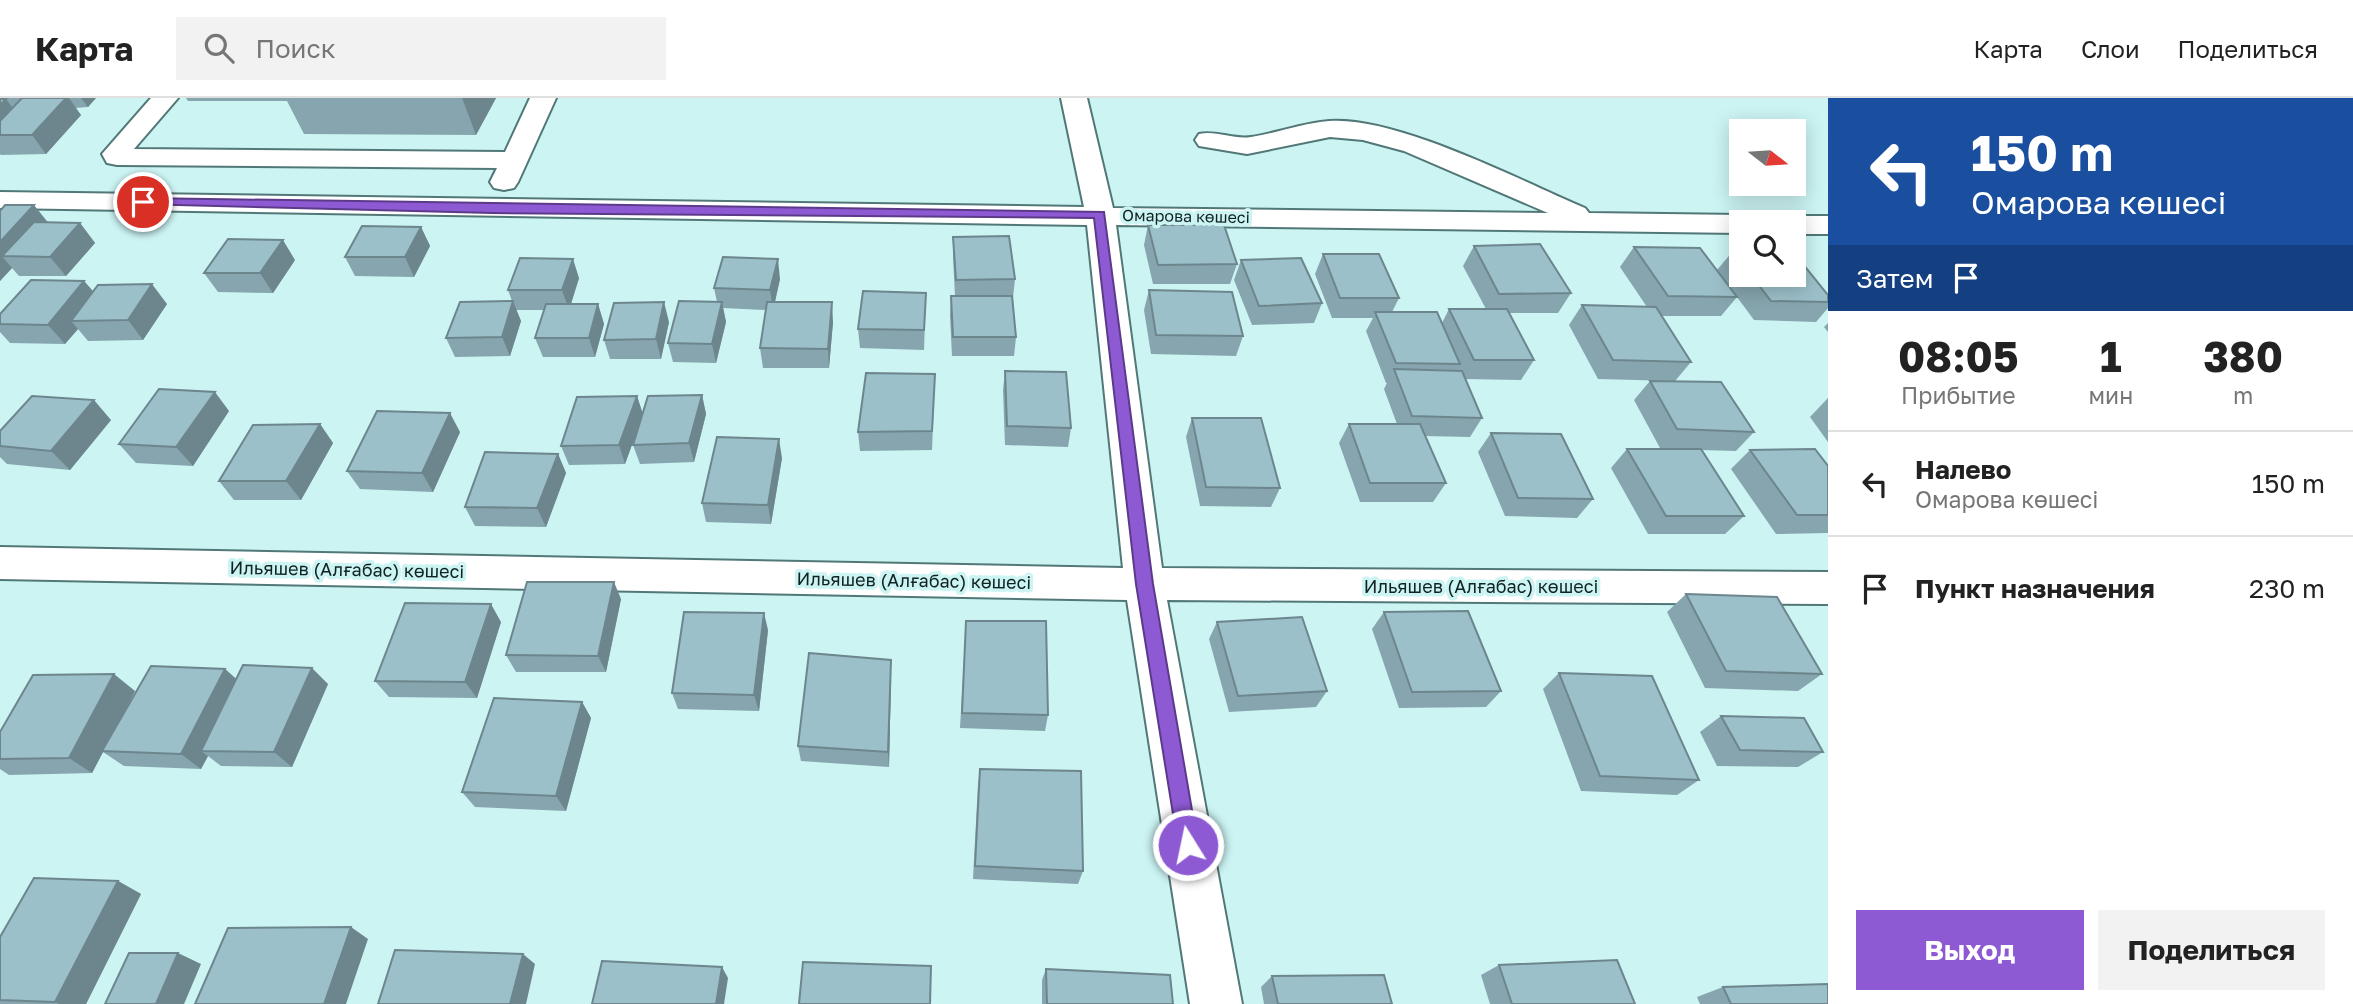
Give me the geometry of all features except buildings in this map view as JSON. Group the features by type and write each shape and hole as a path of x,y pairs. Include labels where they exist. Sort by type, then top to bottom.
{"street":[{"path":"165,98 115,154 117,157 514,160"},
{"path":"492,209 543,98"},
{"path":"1074,98 1100,215 1144,584 1216,1004"},
{"path":"1208,140 1247,146 1330,129 1364,132 1413,145 1592,222"},
{"name":"Омарова көшесі","path":"0,200 492,209 1729,224"},
{"path":"1806,225 1828,225"},
{"name":"Ильяшев (Алғабас) көшесі","path":"0,563 1144,584 1828,588"}],"route":[{"path":"143,202 492,209 1100,215 1144,584 1188,845"}]}
